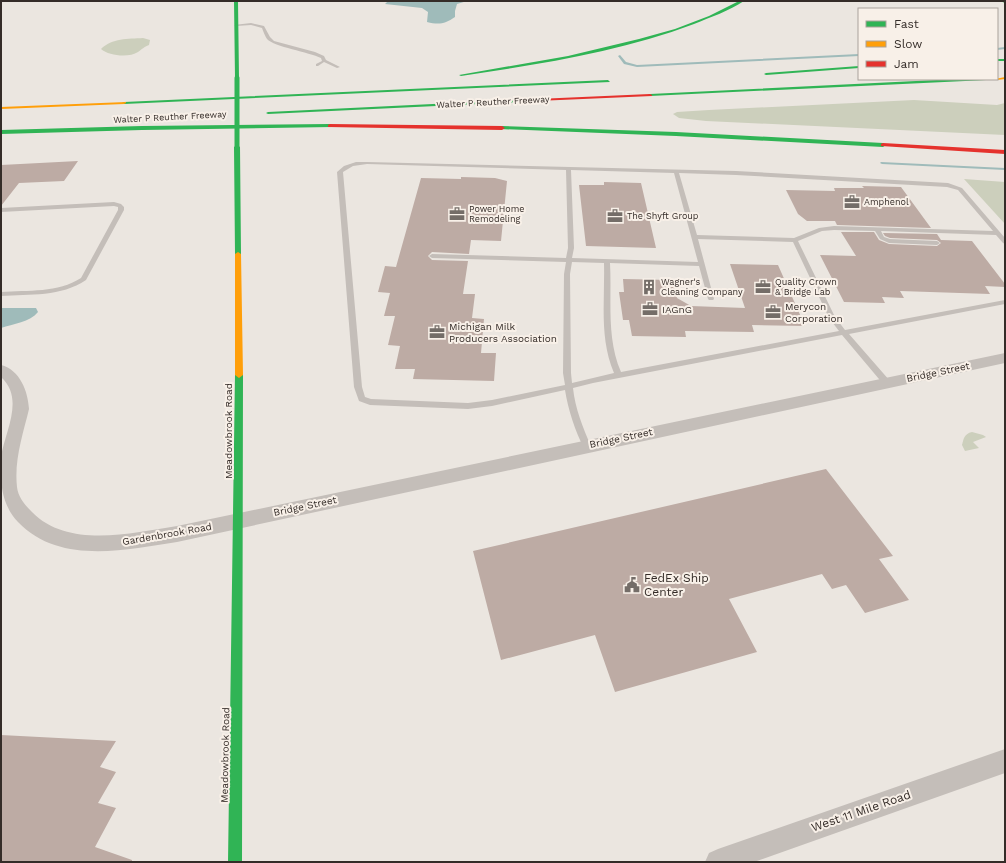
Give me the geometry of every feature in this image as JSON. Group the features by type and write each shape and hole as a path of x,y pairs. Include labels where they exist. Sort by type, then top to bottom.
{"main road":[{"name":"Meadowbrook Road","path":"235,862 239,375 236,1"},
{"path":"452,76 520,66 613,47 690,24 742,1"},
{"path":"781,73 858,67"},
{"path":"757,74 858,72"},
{"path":"1,108 621,80"},
{"name":"Walter P Reuther Freeway","path":"261,113 965,80"},
{"path":"230,97 408,81"},
{"name":"Walter P Reuther Freeway","path":"229,114 245,114"},
{"name":"Walter P Reuther Freeway","path":"1,125 141,119"},
{"path":"1,132 223,126 468,128 667,134 1005,152"}],"street":[{"name":"Bridge Street","path":"238,520 1005,358"},
{"name":"Gardenbrook Road","path":"1,370 19,387 21,399 21,409 8,470 8,488 13,502 25,519 45,533 75,542 114,543 177,534 238,520"},
{"name":"West 11 Mile Road","path":"718,862 1005,761"}],"lane":[{"path":"236,25 251,24 263,27 268,38 273,42 314,53 338,67"},
{"path":"317,65 324,60"},
{"path":"1005,242 960,189 953,186 676,171 362,163 347,166 340,172 358,387 362,399 379,403 468,406 528,396 618,375 1005,302"},
{"path":"568,168 571,248 567,274 566,360 568,386 586,446"},
{"path":"676,171 711,299"},
{"path":"1,210 114,204 121,207 121,210 84,279 79,283 64,289 1,294"},
{"path":"694,237 795,240 821,229 877,229 997,233"},
{"path":"877,229 882,238 889,241 937,243"},
{"path":"795,240 832,318 843,333 887,382"},
{"path":"432,256 702,264"},
{"path":"607,261 608,278 606,300 610,358 618,375"}],"green space":[{"path":"143,38 150,40 149,45 134,54 124,56 114,55 101,49 105,45 115,41"},
{"path":"914,100 997,105 1005,103 1005,135 706,121 679,118 673,114 677,112 709,110"},
{"path":"964,179 1005,182 1005,224"},
{"path":"972,432 986,437 973,442 979,448 965,451 962,445 964,438 967,434"}],"water":[{"path":"388,1 467,1 457,4 455,17 438,24 427,22 428,12 422,8 385,4"},
{"path":"1,308 36,308 38,312 31,318 1,328"}],"building":[{"path":"78,161 64,181 19,183 1,206 1,165"},
{"path":"461,177 495,178 507,181 501,241 471,240 469,254 432,252 428,256 432,260 468,261 463,294 475,294 472,318 484,319 481,353 496,353 494,381 413,379 415,369 395,369 400,346 388,345 395,316 384,316 390,293 378,292 385,266 396,267 421,178 461,179"},
{"name":"The Shyft Group","path":"604,182 641,183 656,248 586,246 579,185 604,185"},
{"name":"Amphenol","path":"862,186 901,187 931,228 837,225 835,221 807,221 798,214 786,190 835,191 834,188 864,188"},
{"path":"841,232 874,232 879,240 889,244 937,246 941,243 937,240 890,238 885,236 883,233 937,234 941,240 972,241 1005,284 1005,287 985,286 990,294 900,291 904,298 882,297 885,303 844,302 820,255 856,256"},
{"path":"730,264 778,265 805,326 752,325 754,332 685,331 686,337 632,336 629,320 623,320 619,292 624,292 623,279 672,280 677,298 691,306 745,308"},
{"name":"FedEx Ship Center","path":"826,469 893,556 879,559 909,600 865,613 846,585 832,589 822,574 729,599 757,652 615,692 595,635 501,660 473,551"},
{"path":"1,735 116,741 100,767 116,772 98,803 116,808 95,847 132,860 132,862 1,862"}],"waterway":[{"path":"998,49 1005,48"},
{"path":"619,56 625,63 637,66 858,55"},
{"path":"882,163 1005,169"}],"traffic: fast":[{"path":"236,1 237,78"},
{"path":"461,75 568,57 641,40 710,16 742,1"},
{"path":"998,60 1005,60"},
{"path":"766,74 858,67"},
{"path":"237,78 237,147"},
{"path":"650,95 965,80"},
{"path":"124,103 608,81"},
{"path":"268,113 537,100"},
{"path":"1,132 142,128 330,126"},
{"path":"502,128 676,134 883,145"},
{"path":"237,147 238,254"},
{"path":"235,862 239,375"}],"traffic: slow":[{"path":"998,79 1005,78"},
{"path":"1,108 124,103"},
{"path":"238,254 239,375"}],"traffic: jam":[{"path":"537,100 650,95"},
{"path":"330,126 502,128"},
{"path":"883,145 1005,152"}],"place":[{"name":"Amphenol","path":"852,202"},
{"name":"Power Home Remodeling","path":"457,214"},
{"name":"The Shyft Group","path":"615,216"},
{"name":"Wagner's Cleaning Company","path":"649,287"},
{"name":"Quality Crown & Bridge Lab","path":"763,287"},
{"name":"IAGnG","path":"650,309"},
{"name":"Merycon Corporation","path":"773,312"},
{"name":"Michigan Milk Producers Association","path":"437,332"},
{"name":"FedEx Ship Center","path":"632,585"}]}
